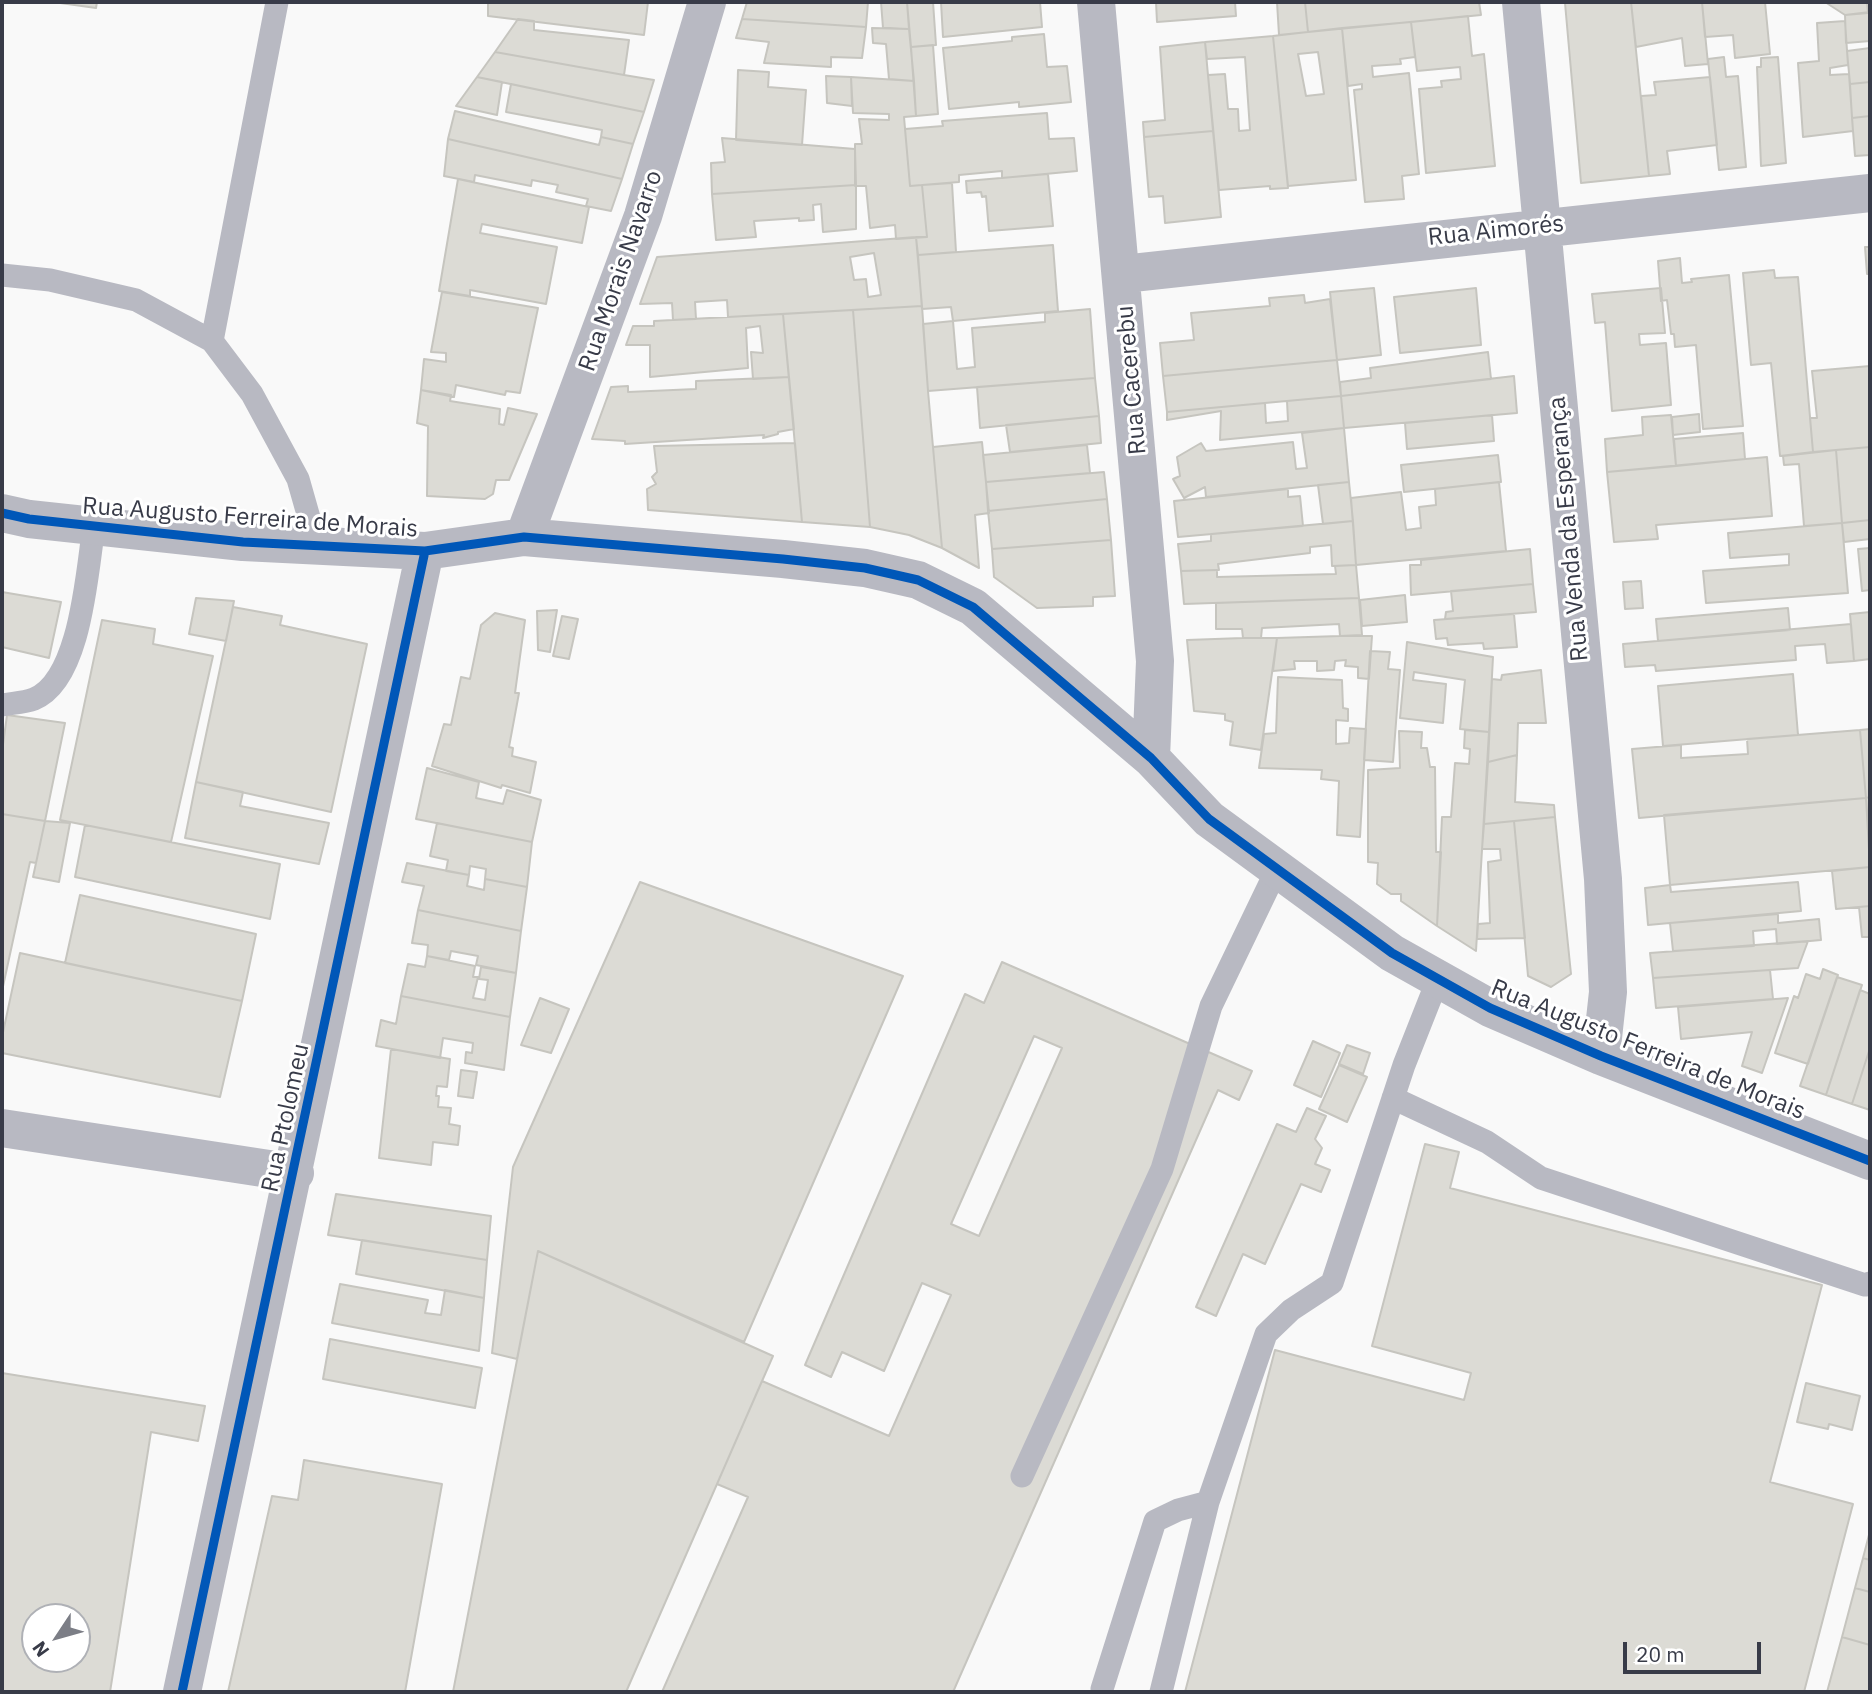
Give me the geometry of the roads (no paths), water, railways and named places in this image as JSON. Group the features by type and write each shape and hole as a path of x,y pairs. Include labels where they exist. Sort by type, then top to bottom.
{"street":[{"name":"Rua Morais Navarro","path":"524,537 643,216 707,2"},
{"name":"Rua Cacerebu","path":"1096,2 1123,274 1155,661 1151,758"},
{"name":"Rua Venda da Esperança","path":"1521,2 1603,879 1608,992 1601,1056"},
{"name":"Rua Aimorés","path":"1123,274 1541,226 1870,192"},
{"name":"Rua Augusto Ferreira de Morais","path":"2,513 94,526 317,546 425,551 524,537 865,568 918,580 972,607 1151,758 1209,819 1392,953 1490,1008 1601,1056 1870,1161"},
{"name":"Rua Ptolomeu","path":"182,1692 295,1173 425,551"},
{"path":"2,1128 295,1173"}],"lane":[{"path":"212,341 277,2"},
{"path":"2,275 50,280 136,300 212,341 252,394 298,478 317,546"},
{"path":"2,705 35,699 56,681 72,649 94,526"},
{"path":"1022,1476 1162,1169 1211,1006 1278,869"},
{"path":"1161,1692 1208,1502 1266,1334 1291,1310 1332,1283 1393,1098 1438,979"},
{"path":"1393,1098 1487,1142 1541,1178 1865,1284 1870,1283"},
{"path":"1102,1689 1156,1521 1178,1510 1208,1502"}]}
